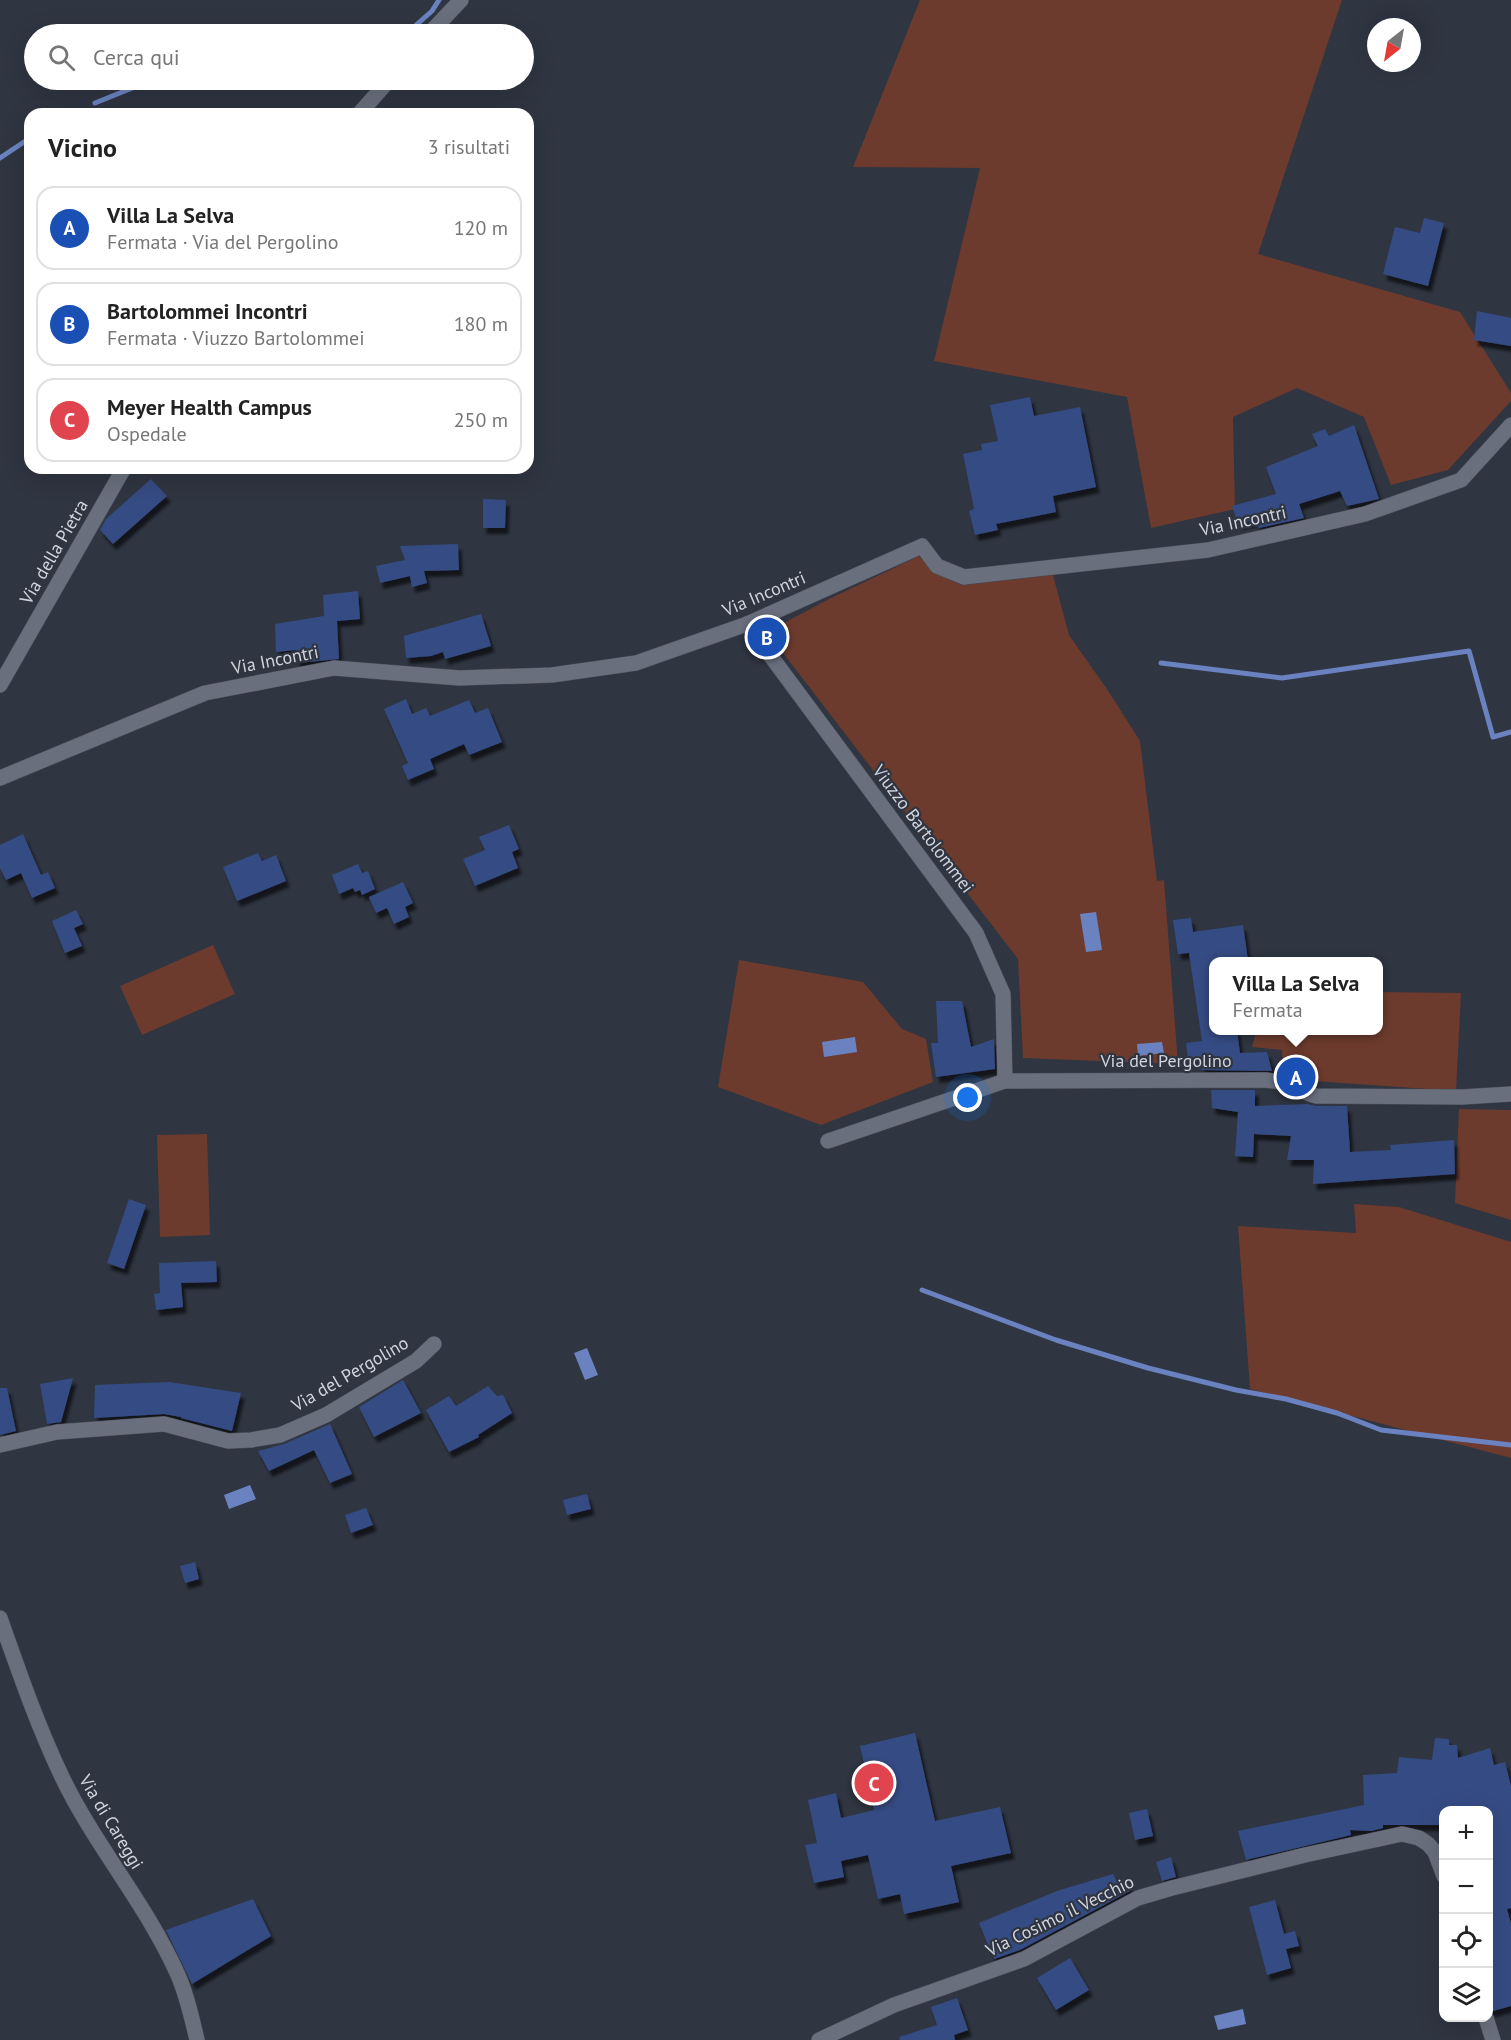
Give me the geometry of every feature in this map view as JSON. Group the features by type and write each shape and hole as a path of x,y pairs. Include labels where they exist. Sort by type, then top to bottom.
{"street":[{"path":"438,24 461,0"},
{"path":"364,108 380,90"},
{"name":"Via Incontri","path":"0,778 205,693 334,668 459,678 552,675 636,663 747,624 922,546 937,566 964,577 1208,550 1365,514 1461,480 1511,425"},
{"name":"Via della Pietra","path":"0,685 121,474"},
{"name":"Viuzzo Bartolommei","path":"747,624 976,933 1003,994 1005,1082"},
{"name":"Via del Pergolino","path":"828,1141 1005,1082 1265,1080 1281,1082 1306,1094 1316,1096 1462,1097 1511,1094"},
{"name":"Via del Pergolino","path":"0,1445 57,1432 164,1424 228,1441 280,1435 326,1415 416,1361 434,1344"},
{"name":"Via di Careggi","path":"0,1618 32,1707 63,1779 90,1828 156,1932 178,1975 189,2003 197,2040"},
{"name":"Via Cosimo il Vecchio","path":"819,2040 894,2005 1024,1959 1138,1898 1172,1888 1402,1834 1419,1838 1428,1844 1435,1852 1439,1864"},
{"path":"1487,2022 1493,2040"}],"shaded area":[{"path":"920,0 1342,0 1258,254 1460,312 1511,393 1511,401 1448,470 1391,485 1364,417 1297,388 1233,417 1235,509 1151,528 1127,397 934,361 980,168 853,167"},
{"path":"919,556 937,574 962,585 1053,575 1069,635 1140,741 1157,881 1164,880 1178,1064 1023,1058 1018,959 767,632"},
{"path":"213,945 235,994 142,1035 120,986"},
{"path":"739,960 863,982 902,1029 926,1039 933,1082 821,1125 718,1087"},
{"path":"1383,992 1461,993 1456,1091 1313,1081 1283,1068 1282,1050 1252,1047 1255,1035 1383,1035"},
{"path":"1459,1109 1511,1110 1511,1220 1455,1203"},
{"path":"207,1134 210,1235 160,1237 157,1135"},
{"path":"1354,1204 1399,1207 1511,1242 1511,1458 1250,1389 1238,1226 1356,1233"}],"water":[{"path":"1096,912 1102,950 1086,952 1080,914"},
{"path":"855,1037 857,1052 824,1057 822,1042"},
{"path":"1162,1042 1164,1053 1138,1056 1137,1044"},
{"path":"587,1348 598,1375 585,1380 574,1353"},
{"path":"250,1485 256,1499 229,1509 224,1495"},
{"path":"1243,2009 1246,2024 1218,2030 1214,2016"}],"building":[{"path":"1424,218 1444,223 1428,286 1383,274 1395,227 1420,233"},
{"path":"1477,311 1511,318 1511,346 1474,340"},
{"path":"1030,397 1034,416 1080,407 1096,487 1053,496 1056,512 996,524 998,530 975,535 969,511 974,509 963,454 982,450 981,444 998,441 990,405"},
{"path":"1354,425 1379,499 1347,506 1340,491 1299,504 1304,518 1259,528 1255,520 1238,524 1232,506 1276,494 1266,467 1318,446 1312,434 1325,429 1329,436"},
{"path":"151,479 167,496 113,544 100,530 106,519"},
{"path":"483,499 506,500 505,528 483,528"},
{"path":"458,544 459,570 424,571 427,583 412,587 410,576 380,583 376,566 405,560 400,546"},
{"path":"358,591 360,619 337,621 339,659 297,663 296,650 276,652 275,624 324,616 323,595"},
{"path":"481,614 491,646 445,659 443,652 431,656 406,658 404,636"},
{"path":"406,699 412,714 426,708 430,716 469,700 475,713 488,708 502,742 469,755 464,744 430,759 434,769 408,780 402,766 408,763 384,709"},
{"path":"509,825 519,849 512,852 518,868 475,886 463,859 485,850 479,837"},
{"path":"23,834 41,875 48,872 55,888 32,898 21,873 6,880 0,868 0,845"},
{"path":"258,853 262,861 276,855 286,881 237,901 223,867"},
{"path":"358,864 362,873 368,871 375,889 362,895 360,890 355,892 353,888 339,894 332,875"},
{"path":"403,882 413,903 405,907 409,917 394,924 387,908 376,913 369,897"},
{"path":"76,910 83,924 74,928 82,946 65,953 52,921"},
{"path":"1191,918 1193,932 1243,925 1248,957 1209,957 1209,1035 1238,1035 1240,1053 1267,1052 1272,1071 1202,1070 1200,1058 1188,1060 1186,1043 1202,1041 1189,953 1178,954 1173,920"},
{"path":"936,1001 962,1001 971,1047 994,1039 995,1069 936,1077 931,1043 938,1043"},
{"path":"1211,1090 1255,1090 1255,1106 1307,1104 1347,1106 1350,1152 1391,1150 1390,1145 1454,1140 1455,1174 1313,1184 1314,1160 1287,1160 1291,1136 1254,1134 1253,1157 1235,1156 1238,1112 1212,1108"},
{"path":"129,1199 146,1205 124,1269 107,1263"},
{"path":"216,1261 217,1282 181,1283 183,1307 156,1310 154,1294 160,1293 159,1263"},
{"path":"73,1378 61,1422 47,1424 40,1384"},
{"path":"403,1380 421,1413 374,1437 359,1407"},
{"path":"169,1382 241,1393 232,1431 164,1414 94,1418 95,1385"},
{"path":"488,1386 497,1396 503,1395 512,1413 478,1435 479,1437 449,1452 426,1410 449,1396 456,1406"},
{"path":"0,1388 7,1388 16,1431 0,1435"},
{"path":"330,1424 352,1474 330,1483 314,1450 269,1471 258,1451 284,1444"},
{"path":"587,1494 591,1509 567,1515 563,1500"},
{"path":"366,1508 373,1525 351,1533 345,1515"},
{"path":"195,1562 199,1579 185,1583 180,1566"},
{"path":"915,1733 935,1821 1000,1807 1011,1853 951,1866 959,1902 904,1914 900,1894 878,1899 868,1855 841,1861 844,1877 814,1883 805,1845 817,1843 808,1800 836,1793 841,1818 874,1810 860,1746"},
{"path":"1435,1738 1449,1739 1449,1745 1457,1745 1458,1758 1490,1748 1494,1765 1505,1762 1511,1786 1511,1908 1507,1909 1511,1924 1511,2006 1493,2011 1493,1806 1439,1806 1439,1825 1383,1825 1383,1828 1371,1831 1350,1830 1351,1835 1246,1860 1238,1831 1364,1805 1363,1775 1397,1773 1399,1757 1432,1760"},
{"path":"1147,1809 1153,1836 1135,1840 1129,1813"},
{"path":"1171,1857 1176,1877 1162,1881 1156,1862"},
{"path":"1113,1874 1117,1882 1126,1878 1130,1891 1020,1950 994,1959 979,1923 1057,1891"},
{"path":"253,1899 271,1936 192,1984 166,1930"},
{"path":"1275,1900 1284,1934 1295,1931 1299,1946 1286,1949 1291,1968 1267,1975 1249,1907"},
{"path":"1070,1958 1089,1990 1056,2010 1037,1978"},
{"path":"957,1998 968,2030 954,2035 955,2040 900,2040 899,2037 937,2025 931,2007"}],"waterway":[{"path":"417,24 432,11 439,0"},
{"path":"95,103 127,90"},
{"path":"0,158 24,142"},
{"path":"1161,663 1282,678 1469,651 1493,737 1511,732"},
{"path":"922,1290 1056,1340 1148,1368 1236,1390 1286,1399 1337,1413 1381,1430 1511,1445"}],"place":[{"name":"Bartolommei Incontri","path":"767,637"},
{"name":"Villa La Selva","path":"1296,1077"},
{"name":"Meyer Health Campus","path":"874,1783"}]}
